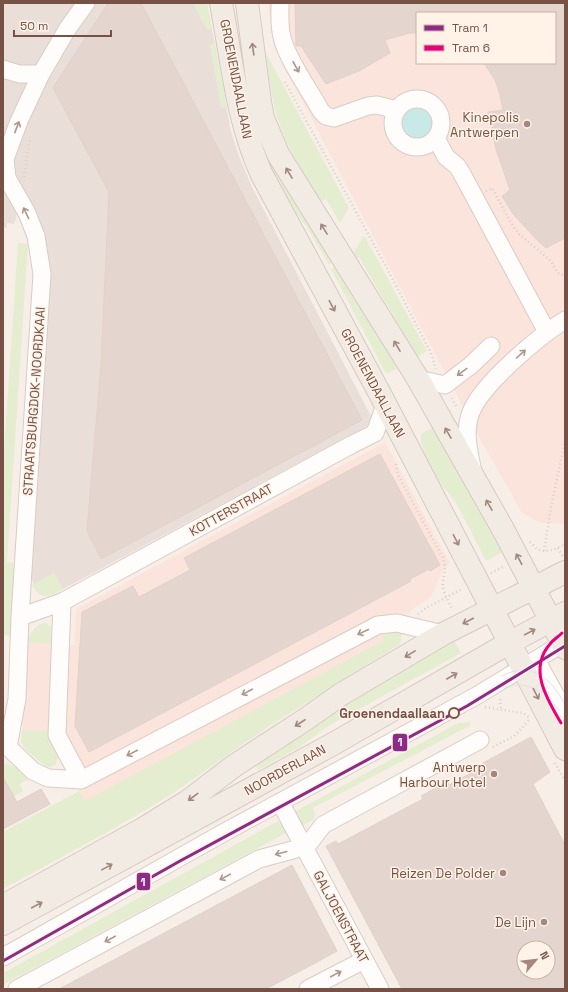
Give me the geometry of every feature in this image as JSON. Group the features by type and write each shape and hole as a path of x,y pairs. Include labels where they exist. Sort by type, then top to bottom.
{"main road":[{"name":"GROENENDAALLAAN","path":"221,3 240,114 253,156 271,195 422,474 509,643 529,664 565,749"},
{"name":"GROENENDAALLAAN","path":"247,3 263,118 278,154 418,379 504,531 534,588 558,617 564,644"},
{"path":"3,906 141,830 188,801 234,766 340,695 443,634 565,572"},
{"name":"NOORDERLAAN","path":"3,924 333,744 509,643 558,617"}],"street":[{"name":"STRAATSBURGDOK-NOORDKAAI","path":"81,780 48,778 33,771 5,748 17,699 20,617 42,274 36,236 27,213 7,178 5,159 19,121 41,74 68,28 86,3"},
{"path":"280,3 280,27 282,39 321,111 326,116 334,118 368,106 378,105 397,110"},
{"path":"3,69 19,74 41,74"},
{"path":"413,99 426,100 440,114 441,120 439,133 436,138 425,146 418,147 406,144 400,140 394,129 393,122 397,110 401,105 413,99"},
{"path":"436,138 446,157 457,166 461,172 547,332"},
{"path":"474,479 466,439 467,426 471,411 492,381 547,332 565,320"},
{"path":"418,379 445,385 470,366 491,346"},
{"name":"KOTTERSTRAAT","path":"62,602 351,444 376,433 385,405"},
{"path":"20,617 62,602 57,735 81,780 378,625 396,623 443,634"},
{"path":"3,957 117,891 412,732 564,644"},
{"path":"529,664 565,712"},
{"path":"17,989 259,859 303,846 310,842 323,825 480,740"},
{"name":"GALJOENSTRAAT","path":"280,802 380,989"},
{"path":"308,989 364,960"}],"path":[{"path":"281,75 390,274 430,351 433,363 467,426"},
{"path":"14,191 22,181 25,174 30,132"},
{"path":"475,197 492,188 511,223 519,234 551,262 558,273 565,276"},
{"path":"544,550 565,441"},
{"path":"395,459 398,474 443,558 446,567 443,587 446,597"},
{"path":"526,537 537,549 552,550 565,544"},
{"path":"501,710 523,713 531,718 533,722"},
{"path":"480,740 486,751 514,736 531,718"}],"shaded area":[{"path":"3,3 207,3 231,132 240,159 252,187 374,422 54,594 47,596 41,595 36,591 30,574 48,264 15,186 17,216 14,224 7,223 7,228 3,227"},
{"path":"268,3 565,3 565,524 540,523 522,513 476,432 274,46"},
{"path":"385,442 450,563 441,573 430,598 411,610 403,630 379,630 384,640 85,802 48,731 22,730 28,643 74,645 76,609"}],"green space":[{"path":"193,3 207,3 212,29 207,30"},
{"path":"215,44 227,107 221,108 210,45"},
{"path":"262,51 265,51 349,208 340,223 326,199 321,201 287,143 275,110 268,72 265,71"},
{"path":"255,112 337,260 329,265 306,226 284,198 266,168"},
{"path":"364,235 427,351 414,359 407,347 410,345 359,257 355,259 352,255"},
{"path":"18,243 28,244 7,562 17,563 14,636 4,635 3,647 3,465"},
{"path":"340,263 401,367 386,374 331,269"},
{"path":"432,428 437,429 505,551 486,561 456,503 433,474 425,458 421,436 422,433"},
{"path":"54,573 63,589 46,596 35,590 32,585"},
{"path":"43,623 46,623 51,627 51,644 28,643 32,631"},
{"path":"379,630 403,630 400,644 268,727 169,796 113,829 3,889 3,832 79,791 85,801 384,640"},
{"path":"452,637 461,653 330,725 298,748 258,770 254,762"},
{"path":"469,722 471,725 313,808 315,813 314,819 301,827 296,811 458,723"},
{"path":"22,730 48,731 58,753 57,762 54,766 45,766 25,749 21,741"},
{"path":"3,764 11,765 29,779 20,784 23,791 14,797 3,778"},
{"path":"278,821 288,832 3,985 3,973"}],"water":[{"path":"414,106 420,106 429,110 433,122 429,134 420,138 414,138 405,134 401,125 401,119 405,110"}],"building":[{"path":"108,3 141,3 362,420 101,559 87,531 101,365 109,192 53,88"},
{"name":"Kinepolis Antwerpen","path":"295,3 565,3 565,238 546,248 513,214 502,196 510,190 496,149 488,112 503,110 495,80 485,64 556,64 556,12 416,12 416,33 409,33 385,40 390,53 359,71 326,84 301,46 296,46"},
{"path":"380,454 440,565 430,571 429,569 410,579 411,581 400,587 89,752 75,726 82,612 133,586 139,597 190,570 184,558"},
{"path":"531,737 550,772 533,784 565,845 565,989 402,989 326,846 336,841 338,844 423,799 421,796 448,781 449,785 484,766 483,763"},
{"path":"3,777 17,802 41,789 50,804 3,829"},
{"path":"292,865 337,951 317,962 266,989 59,989"}],"tram line":[{"name":"6","path":"561,723 550,704 542,684 540,664 551,643 562,633"},
{"name":"1","path":"3,961 180,861 467,706 565,646"},
{"path":"502,676 523,670 532,671 547,680 554,687 565,705"},
{"path":"492,691 502,687 521,685 530,687 545,695 559,710"}],"place":[{"name":"Kinepolis Antwerpen","path":"527,124"},
{"name":"Groenendaallaan","path":"454,713"},
{"name":"Antwerp Harbour Hotel","path":"494,774"},
{"name":"Reizen De Polder","path":"503,873"},
{"name":"De Lijn","path":"544,922"}]}
